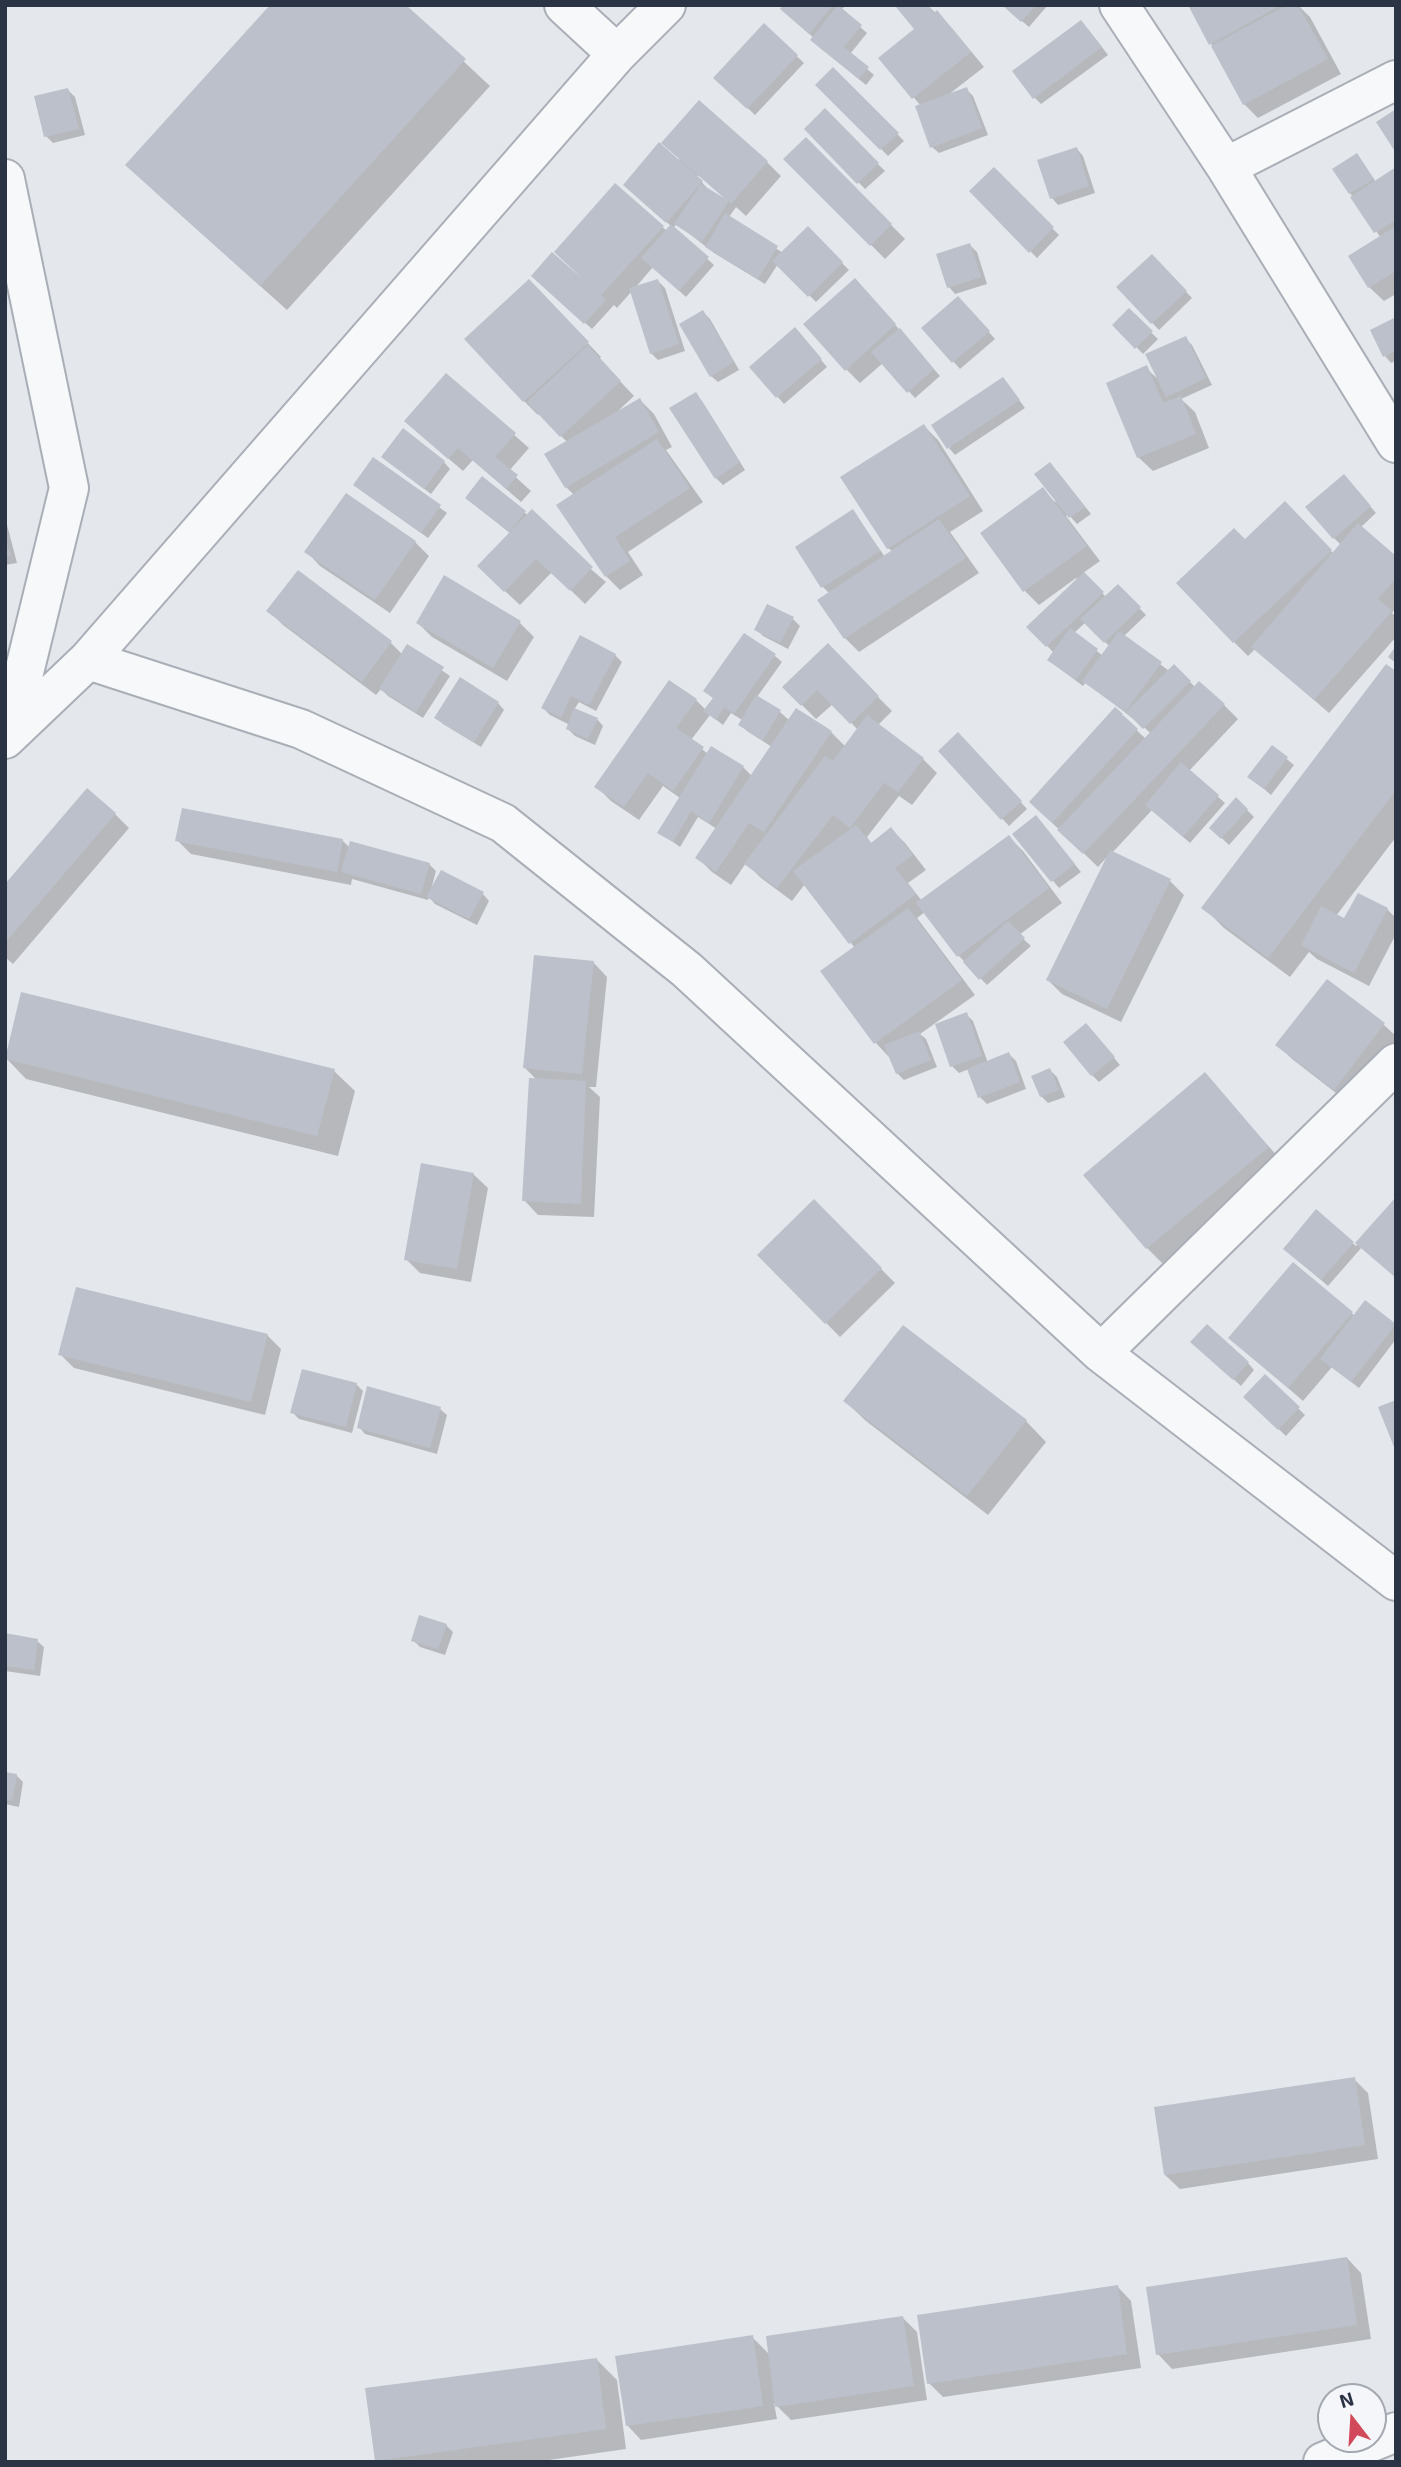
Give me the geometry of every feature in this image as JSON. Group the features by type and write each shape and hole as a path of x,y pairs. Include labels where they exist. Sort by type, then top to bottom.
{"street":[{"path":"564,5 617,54"},
{"path":"7,735 88,660 617,54 666,5"},
{"path":"1119,5 1226,167 1394,436"},
{"path":"1226,167 1396,80"},
{"path":"5,179 69,488 7,735"},
{"path":"88,660 300,729 503,823 687,970 1101,1353 1396,1581"},
{"path":"1101,1353 1396,1063"},
{"path":"1323,2462 1396,2432"}],"building":[{"path":"270,5 406,5 466,59 260,286 125,165"},
{"path":"783,5 833,5 809,34 780,9"},
{"path":"838,5 862,25 844,47 869,67 859,79 810,40"},
{"path":"927,5 934,13 937,10 971,52 912,99 878,58 914,29 896,7"},
{"path":"1002,5 1036,5 1021,22"},
{"path":"1188,5 1281,5 1209,45"},
{"path":"1287,5 1298,5 1328,59 1243,105 1211,46"},
{"path":"1081,20 1102,47 1033,99 1012,71"},
{"path":"764,23 798,55 747,109 713,78"},
{"path":"833,67 899,133 880,150 815,85"},
{"path":"967,87 982,128 930,148 915,106"},
{"path":"68,88 79,129 44,137 34,96"},
{"path":"699,100 768,161 731,204 661,143"},
{"path":"825,108 879,163 857,184 804,129"},
{"path":"1396,109 1396,153 1376,122"},
{"path":"806,137 892,224 870,246 783,159"},
{"path":"659,142 703,181 666,223 623,185"},
{"path":"1077,147 1089,186 1050,199 1037,160"},
{"path":"1357,153 1374,179 1349,194 1332,169"},
{"path":"994,167 1054,227 1029,253 969,191"},
{"path":"1396,167 1396,220 1374,233 1350,197"},
{"path":"615,183 664,226 601,295 606,300 584,324 531,276 552,252 584,280 554,252"},
{"path":"701,184 729,201 702,242 674,224"},
{"path":"725,213 778,246 758,279 705,247"},
{"path":"671,224 709,257 679,291 641,258"},
{"path":"808,226 843,262 808,297 772,261"},
{"path":"1396,226 1396,271 1368,288 1348,256"},
{"path":"970,243 981,277 947,288 936,254"},
{"path":"1152,254 1187,291 1151,324 1116,287"},
{"path":"855,278 896,324 845,371 803,324"},
{"path":"529,279 589,342 523,402 464,339"},
{"path":"658,279 679,344 650,354 629,288"},
{"path":"958,296 990,331 952,363 921,328"},
{"path":"1129,308 1153,331 1135,349 1112,325"},
{"path":"703,310 734,362 710,377 679,324"},
{"path":"1396,317 1396,351 1383,357 1370,330"},
{"path":"795,327 822,359 776,398 749,367"},
{"path":"900,328 934,369 907,393 871,352"},
{"path":"1186,336 1206,378 1166,397 1145,354"},
{"path":"588,345 621,381 560,437 527,402"},
{"path":"1147,365 1163,403 1181,396 1196,434 1137,458 1106,383"},
{"path":"446,373 516,433 495,457 518,475 506,489 458,448 448,459 404,421"},
{"path":"1003,377 1020,400 947,449 931,425"},
{"path":"696,392 740,462 715,479 669,408"},
{"path":"640,398 659,432 565,488 544,454"},
{"path":"924,424 970,496 887,549 840,477"},
{"path":"403,428 445,461 424,489 381,457"},
{"path":"657,439 690,488 615,537 630,561 605,577 556,505"},
{"path":"373,457 441,505 421,533 353,485"},
{"path":"1050,462 1085,507 1069,518 1034,474"},
{"path":"1344,474 1371,506 1333,539 1305,507"},
{"path":"482,476 526,511 509,532 465,498"},
{"path":"1043,487 1087,546 1023,592 980,533"},
{"path":"346,493 416,541 375,600 304,552"},
{"path":"1285,501 1332,550 1233,643 1176,583 1234,528 1245,539"},
{"path":"532,509 593,567 570,591 536,559 504,592 477,566"},
{"path":"853,509 880,551 821,588 795,547"},
{"path":"939,519 966,558 844,639 817,600"},
{"path":"1358,523 1396,556 1396,578 1378,599 1392,611 1314,700 1251,647"},
{"path":"5,538 11,556 5,557"},
{"path":"298,570 392,641 362,682 266,611"},
{"path":"1084,572 1104,592 1046,647 1026,627"},
{"path":"444,575 521,621 493,668 416,623"},
{"path":"1118,584 1141,607 1104,643 1080,619"},
{"path":"767,604 794,617 780,643 754,630"},
{"path":"1070,628 1098,649 1076,680 1047,660"},
{"path":"1119,631 1162,662 1125,712 1082,681"},
{"path":"744,633 776,654 734,714 724,707 716,720 703,711 713,698 703,691"},
{"path":"580,635 616,654 589,705 571,696 561,718 541,708"},
{"path":"828,643 879,696 850,724 817,690 801,706 782,687"},
{"path":"407,644 444,667 416,712 379,689"},
{"path":"1396,646 1396,663 1388,657"},
{"path":"1174,664 1191,681 1143,729 1126,712"},
{"path":"1386,664 1396,671 1396,790 1268,958 1201,908"},
{"path":"460,677 499,702 474,742 434,718"},
{"path":"669,680 697,699 676,728 704,747 673,791 648,773 624,807 594,787"},
{"path":"1199,681 1225,704 1083,854 1057,830"},
{"path":"756,695 781,710 763,740 738,725"},
{"path":"1115,707 1123,714 1121,717 1123,715 1138,729 1052,823 1029,802"},
{"path":"574,708 598,718 588,739 566,729"},
{"path":"796,708 832,731 764,832 749,823 716,872 695,858"},
{"path":"867,715 924,758 898,792 884,783 850,828 833,815 777,888 744,864 825,756 833,761"},
{"path":"958,732 1022,801 1001,820 938,751"},
{"path":"1272,745 1288,757 1264,789 1247,777"},
{"path":"711,746 744,766 709,823 691,811 673,842 657,833"},
{"path":"1181,762 1219,795 1183,837 1145,805"},
{"path":"87,788 116,813 5,943 5,884"},
{"path":"1236,797 1248,809 1221,839 1209,828"},
{"path":"182,808 343,839 337,872 175,841"},
{"path":"1036,815 1075,864 1051,882 1012,834"},
{"path":"856,825 871,843 891,827 913,855 895,868 916,894 849,944 793,871"},
{"path":"1009,835 1049,888 957,957 916,903"},
{"path":"350,841 430,863 421,894 341,872"},
{"path":"1110,850 1171,879 1107,1009 1046,980"},
{"path":"441,870 484,892 469,919 426,897"},
{"path":"1358,893 1388,908 1354,973 1301,945 1321,906 1344,918"},
{"path":"908,908 962,980 874,1044 820,971"},
{"path":"1008,921 1025,938 979,980 963,962"},
{"path":"534,955 594,961 582,1074 523,1068"},
{"path":"1327,979 1385,1023 1334,1090 1275,1045"},
{"path":"21,992 335,1069 317,1136 5,1059"},
{"path":"967,1012 982,1056 950,1067 935,1024"},
{"path":"1086,1023 1115,1057 1091,1076 1063,1042"},
{"path":"919,1031 931,1060 896,1074 884,1045"},
{"path":"1009,1052 1020,1082 978,1098 967,1069"},
{"path":"1050,1068 1059,1090 1040,1097 1031,1076"},
{"path":"1205,1072 1269,1147 1146,1249 1083,1175"},
{"path":"529,1078 586,1081 581,1204 522,1201"},
{"path":"421,1163 474,1173 457,1269 404,1260"},
{"path":"1396,1197 1396,1278 1355,1243"},
{"path":"814,1199 882,1268 825,1324 757,1255"},
{"path":"1316,1209 1354,1242 1321,1280 1283,1249"},
{"path":"1293,1262 1353,1312 1288,1388 1228,1338"},
{"path":"76,1287 268,1334 251,1402 58,1355"},
{"path":"1365,1300 1396,1324 1351,1382 1320,1359"},
{"path":"1207,1324 1249,1362 1233,1380 1190,1342"},
{"path":"903,1325 1027,1420 967,1496 843,1401"},
{"path":"302,1369 357,1383 346,1427 290,1413"},
{"path":"1265,1374 1300,1407 1278,1430 1243,1397"},
{"path":"367,1386 441,1407 430,1448 357,1428"},
{"path":"1396,1400 1396,1452 1378,1407"},
{"path":"419,1615 447,1624 438,1649 411,1641"},
{"path":"5,1633 38,1639 34,1670 5,1666"},
{"path":"5,1772 17,1774 12,1801 5,1799"},
{"path":"1355,2077 1365,2145 1164,2175 1154,2107"},
{"path":"1347,2257 1357,2325 1156,2355 1146,2287"},
{"path":"1118,2285 1127,2354 927,2384 917,2315"},
{"path":"903,2316 914,2386 775,2407 766,2336"},
{"path":"753,2335 763,2406 626,2426 615,2356"},
{"path":"597,2358 606,2429 375,2461 365,2388"}]}
